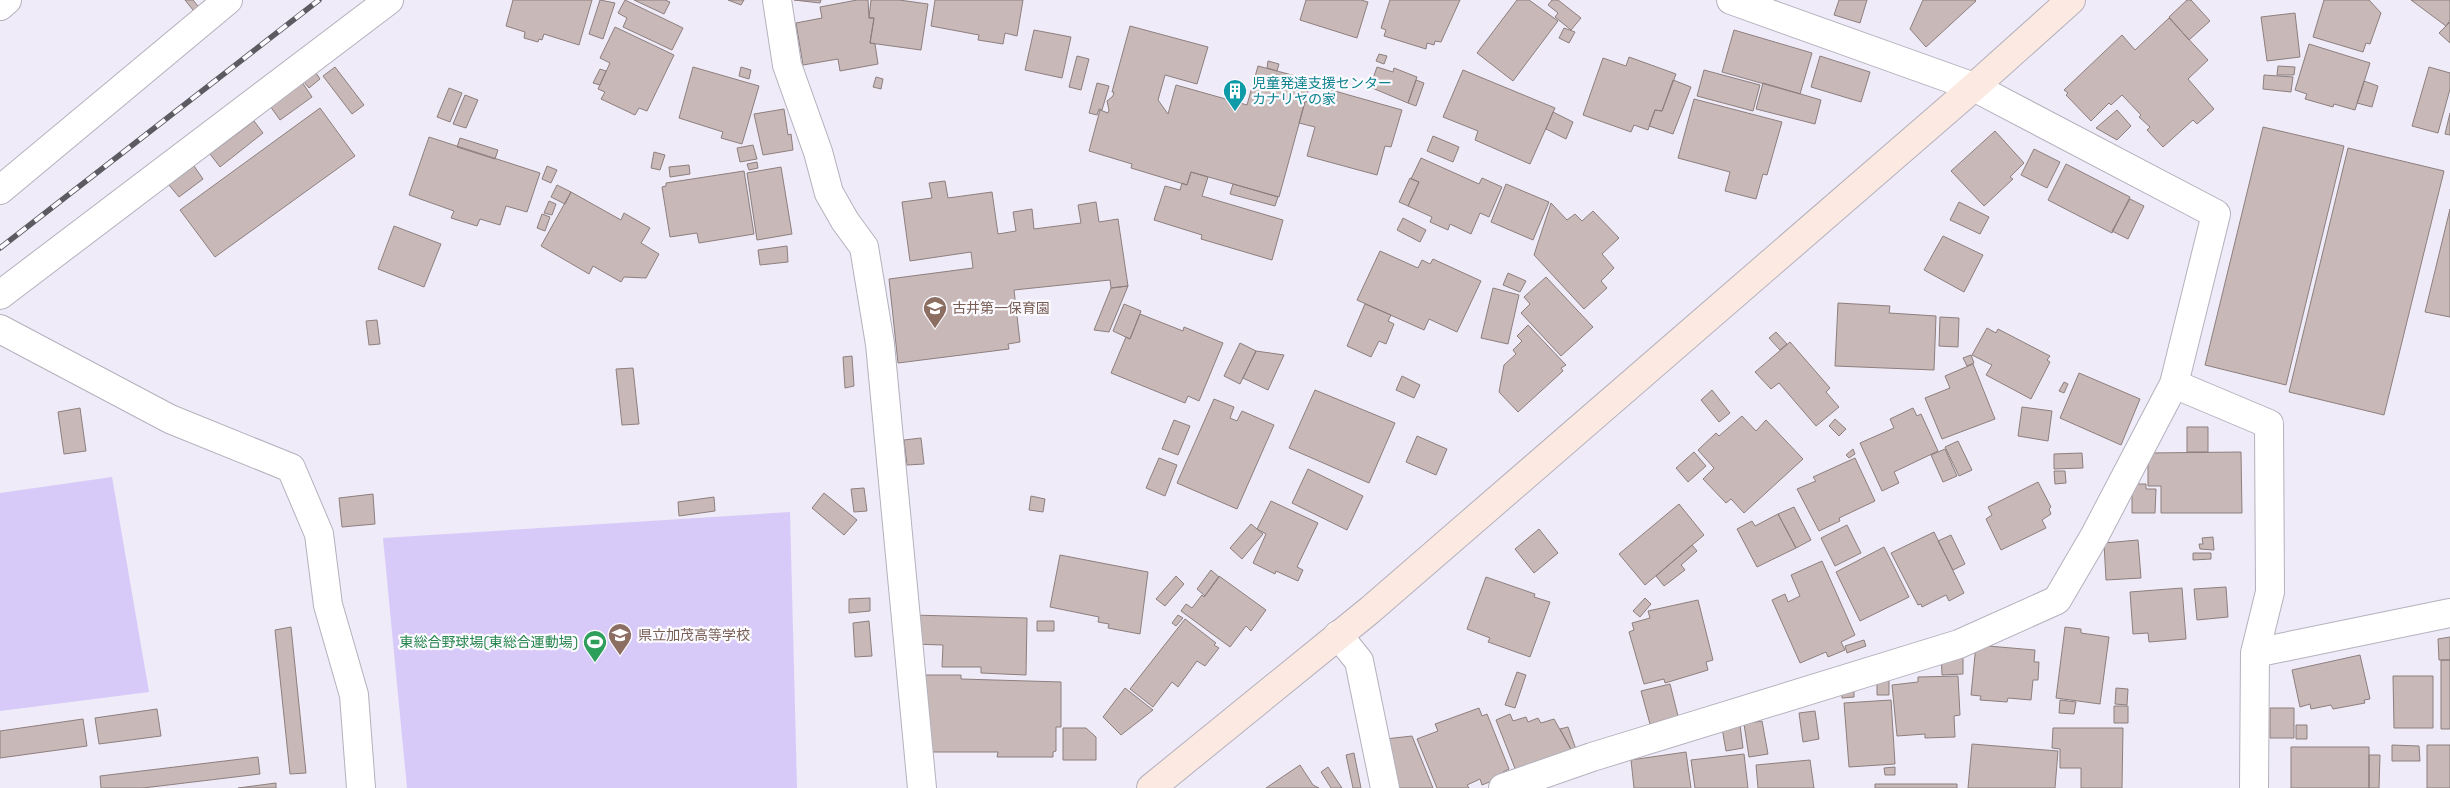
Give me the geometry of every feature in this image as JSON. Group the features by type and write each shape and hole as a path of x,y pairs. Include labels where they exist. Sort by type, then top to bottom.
{"street":[{"path":"0,6 7,0"},
{"path":"0,190 228,0"},
{"path":"0,295 389,0"},
{"path":"777,0 786,65 818,152 829,193 845,221 864,247 880,344 922,788"},
{"path":"1503,788 1592,757 1958,644 2057,600 2095,535 2174,384 2216,214 1974,87 1731,0"},
{"path":"1151,788 1338,635 1974,87 2071,0"},
{"path":"0,329 170,419 290,468 319,534 328,605 354,695 361,788"},
{"path":"2174,384 2269,424 2270,592 2255,653 2254,788"},
{"path":"2255,653 2450,613"},
{"path":"1338,635 1358,661 1385,788"}],"shaded area":[{"path":"112,477 149,692 0,711 0,493"},
{"name":"東総合野球場(東総合運動場)","path":"790,512 797,788 407,788 383,538"}],"building":[{"path":"185,0 193,0 202,11 197,15"},
{"path":"513,0 592,0 579,45 544,34 542,40 539,39 538,42 524,38 525,32 506,26"},
{"path":"600,0 615,3 603,39 589,34"},
{"path":"625,0 683,28 672,50 623,27 627,18 618,13"},
{"path":"634,0 665,0 670,2 664,14"},
{"path":"728,0 744,0 741,5"},
{"path":"794,0 821,0 820,3"},
{"path":"857,0 868,0 869,18 874,18 870,43 875,44 878,64 840,71 838,59 803,65 796,23 822,18 820,7"},
{"path":"871,0 899,0 928,4 921,50 870,43 874,18 869,18"},
{"path":"935,0 1023,0 1017,36 1005,33 1003,44 978,40 979,35 931,26"},
{"path":"1306,0 1361,0 1368,2 1357,38 1300,20"},
{"path":"1390,0 1460,0 1441,42 1435,41 1434,45 1427,43 1426,49 1384,36 1386,30 1381,28"},
{"path":"1517,0 1529,0 1558,21 1513,81 1477,53"},
{"path":"1552,0 1558,0 1581,18 1571,30 1555,17 1558,13 1548,5"},
{"path":"1839,0 1867,0 1860,23 1834,15"},
{"path":"1923,0 1976,1 1926,47 1910,29"},
{"path":"2187,0 2191,0 2210,21 2189,40 2169,17"},
{"path":"2324,0 2369,0 2381,13 2370,44 2366,43 2363,52 2313,37"},
{"path":"2411,0 2450,0 2450,20 2446,26"},
{"path":"2295,13 2300,57 2267,61 2261,17"},
{"path":"2169,18 2208,60 2188,79 2214,109 2197,124 2193,120 2163,147 2147,130 2150,127 2139,117 2141,115 2122,95 2111,105 2109,103 2091,121 2066,95 2068,93 2064,90 2122,35 2135,50"},
{"path":"2450,22 2450,43 2439,33"},
{"name":"児童発達支援センター カナリヤの家","path":"1130,26 1208,47 1197,84 1165,75 1158,100 1168,114 1176,85 1247,105 1258,66 1311,80 1279,197 1191,172 1187,185 1131,168 1132,164 1089,151 1100,110 1108,113 1109,110 1107,101 1113,96 1114,92 1112,92"},
{"path":"615,27 674,55 647,111 639,108 635,115 601,99 605,92 598,89 610,63 600,58"},
{"path":"1564,28 1575,32 1569,43 1559,38"},
{"path":"1034,30 1071,37 1062,78 1025,70"},
{"path":"1734,30 1812,53 1800,94 1722,72"},
{"path":"2309,44 2370,63 2355,110 2334,104 2333,107 2305,99 2307,94 2295,90"},
{"path":"1379,54 1387,56 1384,64 1376,61"},
{"path":"1077,56 1089,59 1081,90 1069,87"},
{"path":"1820,56 1870,72 1861,102 1811,87"},
{"path":"1629,57 1676,74 1662,111 1655,110 1648,130 1634,125 1631,132 1583,115 1603,58 1626,66"},
{"path":"1268,61 1279,64 1277,71 1267,68"},
{"path":"2278,66 2295,67 2294,75 2277,75"},
{"path":"335,67 364,105 352,114 323,76"},
{"path":"693,67 759,86 742,144 721,138 723,132 679,118"},
{"path":"741,67 751,70 749,79 739,76"},
{"path":"1377,67 1393,72 1394,68 1417,77 1408,103 1370,87"},
{"path":"2429,67 2450,73 2450,89 2438,133 2412,126"},
{"path":"600,69 606,71 600,85 593,83"},
{"path":"1463,70 1555,108 1530,164 1475,140 1478,131 1443,117"},
{"path":"1704,70 1760,85 1753,111 1697,96"},
{"path":"316,73 320,79 309,88 304,82"},
{"path":"2264,75 2293,77 2291,92 2263,89"},
{"path":"876,77 883,79 881,89 873,87"},
{"path":"1416,80 1424,83 1416,106 1408,103"},
{"path":"1673,80 1691,87 1673,134 1649,126 1655,110 1662,111"},
{"path":"2364,81 2378,86 2372,107 2357,103"},
{"path":"302,82 312,97 280,120 270,106"},
{"path":"1097,83 1109,86 1102,110 1099,109 1097,115 1089,113"},
{"path":"1763,83 1821,100 1815,124 1756,109"},
{"path":"449,88 462,93 450,122 437,117"},
{"path":"1324,88 1402,110 1391,147 1385,146 1377,175 1307,156 1315,127 1299,123 1305,101 1320,105"},
{"path":"465,95 478,100 466,128 453,124"},
{"path":"1694,99 1782,122 1767,175 1763,174 1756,199 1725,191 1730,172 1678,158"},
{"path":"320,108 355,156 215,257 180,210"},
{"path":"784,109 788,135 791,134 793,150 763,155 754,114"},
{"path":"2117,110 2131,126 2117,140 2096,128"},
{"path":"1553,112 1573,122 1566,139 1546,129"},
{"path":"2450,113 2450,135 2445,134"},
{"path":"254,121 263,133 220,167 210,154"},
{"path":"2263,127 2344,146 2286,385 2205,365"},
{"path":"1995,131 2024,163 2010,177 2013,179 1984,206 1951,171"},
{"path":"1433,136 1459,147 1453,162 1427,151"},
{"path":"429,137 540,173 527,212 506,206 500,225 480,219 477,226 451,218 454,211 409,195"},
{"path":"460,138 498,150 495,159 457,147"},
{"path":"753,145 757,159 740,162 737,148"},
{"path":"2348,148 2444,171 2384,415 2289,392"},
{"path":"2034,149 2060,162 2047,188 2021,175"},
{"path":"654,152 665,155 660,170 651,168"},
{"path":"1421,158 1479,184 1482,178 1502,187 1489,217 1480,213 1471,234 1450,224 1448,230 1430,222 1432,217 1408,206 1419,182 1411,179"},
{"path":"757,162 758,168 749,170 747,164"},
{"path":"2066,164 2130,197 2112,233 2048,200"},
{"path":"689,165 690,174 670,177 669,167"},
{"path":"194,166 203,179 179,197 169,185"},
{"path":"547,166 557,170 551,183 542,179"},
{"path":"781,167 792,234 757,240 747,173"},
{"path":"744,171 754,234 699,243 697,233 670,237 662,187 666,186 666,183"},
{"path":"1191,172 1208,177 1202,196 1283,220 1272,260 1201,239 1202,235 1154,220 1165,186 1180,190 1182,183 1187,185"},
{"path":"1410,178 1419,182 1408,206 1399,202"},
{"path":"945,181 948,198 992,192 998,234 1016,231 1013,212 1032,209 1034,229 1081,223 1078,205 1096,202 1099,222 1118,219 1128,286 1111,288 1110,280 1014,290 1020,342 1008,344 1009,349 898,363 889,279 973,268 971,252 910,261 902,202 932,198 929,183"},
{"path":"1233,184 1278,197 1275,206 1230,194"},
{"path":"1506,184 1549,202 1533,240 1491,222"},
{"path":"557,185 571,192 565,204 551,197"},
{"path":"571,192 621,220 624,213 650,228 641,243 659,254 646,278 624,277 621,282 593,266 589,274 541,246"},
{"path":"2130,199 2144,206 2128,239 2112,231"},
{"path":"549,201 556,204 552,215 544,213"},
{"path":"1959,202 1989,217 1980,234 1950,220"},
{"path":"1551,203 1567,220 1575,214 1582,221 1593,211 1619,238 1602,254 1614,268 1601,281 1607,288 1584,309 1534,255"},
{"path":"2450,209 2450,317 2425,312"},
{"path":"542,214 550,217 545,231 537,228"},
{"path":"1403,218 1426,230 1420,242 1397,230"},
{"path":"394,226 441,244 424,287 378,269"},
{"path":"1943,236 1983,255 1964,292 1924,270"},
{"path":"787,246 788,262 760,265 758,250"},
{"path":"1380,251 1418,268 1422,260 1430,264 1433,259 1481,281 1457,332 1429,319 1424,330 1357,300"},
{"path":"1508,273 1526,281 1520,292 1503,285"},
{"path":"1546,277 1593,327 1561,356 1521,313 1530,304 1524,297"},
{"path":"1128,286 1109,332 1094,330 1111,288"},
{"path":"1493,288 1519,295 1508,344 1481,338"},
{"path":"1838,303 1890,306 1889,313 1936,316 1934,370 1835,366"},
{"path":"1124,304 1141,311 1130,339 1113,331"},
{"path":"1365,304 1391,315 1388,321 1394,324 1386,344 1379,341 1371,357 1347,346"},
{"path":"1140,314 1183,331 1184,327 1223,343 1199,401 1188,396 1185,403 1111,373 1126,337 1130,339"},
{"path":"1940,317 1959,318 1958,347 1939,346"},
{"path":"377,320 380,344 369,345 366,321"},
{"path":"1528,325 1566,365 1561,368 1563,371 1518,412 1499,392 1504,365 1516,354 1513,350 1522,341 1517,336"},
{"path":"1987,328 1996,333 1998,329 2050,356 2047,360 2050,362 2031,399 1986,375 1992,365 1972,355"},
{"path":"1776,332 1787,344 1780,350 1769,338"},
{"path":"1790,342 1830,388 1826,392 1839,407 1816,426 1779,383 1771,389 1755,372"},
{"path":"1240,343 1256,351 1240,384 1224,376"},
{"path":"1256,351 1284,355 1268,390 1243,378"},
{"path":"1971,355 1974,363 1967,366 1963,358"},
{"path":"852,356 854,386 845,388 843,357"},
{"path":"1973,364 1995,419 1942,439 1925,398 1950,388 1945,376"},
{"path":"633,368 639,424 622,425 616,369"},
{"path":"2079,373 2140,399 2121,445 2060,418"},
{"path":"1402,376 1420,385 1414,398 1396,390"},
{"path":"2064,382 2068,384 2064,393 2059,391"},
{"path":"1315,390 1395,423 1369,483 1289,448"},
{"path":"1712,390 1730,413 1719,422 1701,400"},
{"path":"1214,399 1234,407 1230,418 1237,421 1242,411 1274,425 1237,509 1177,483"},
{"path":"2022,407 2052,411 2048,441 2018,436"},
{"path":"80,408 86,451 64,454 58,412"},
{"path":"1913,408 1917,416 1921,414 1938,451 1894,472 1899,483 1882,491 1860,443 1894,428 1890,419"},
{"path":"1742,416 1756,431 1766,420 1803,459 1744,513 1731,499 1726,503 1703,479 1714,468 1698,450 1716,433 1719,436"},
{"path":"1835,419 1846,429 1839,436 1829,426"},
{"path":"1174,420 1190,426 1178,455 1162,449"},
{"path":"2187,427 2208,427 2208,452 2187,452"},
{"path":"1417,436 1447,449 1436,475 1406,462"},
{"path":"921,438 924,464 907,465 904,440"},
{"path":"1958,441 1972,470 1959,476 1945,447"},
{"path":"1853,449 1855,454 1849,458 1846,455"},
{"path":"1945,449 1957,476 1943,482 1931,455"},
{"path":"1694,452 1706,466 1688,482 1676,468"},
{"path":"2241,452 2242,513 2161,513 2161,486 2148,486 2148,453"},
{"path":"2082,453 2083,468 2054,469 2054,454"},
{"path":"1159,458 1177,465 1165,496 1146,488"},
{"path":"1855,458 1875,501 1839,518 1840,521 1819,531 1797,489 1816,481 1813,477"},
{"path":"1308,469 1363,496 1347,530 1292,503"},
{"path":"2054,471 2065,471 2066,483 2055,484"},
{"path":"2038,482 2051,507 2049,509 2051,514 2042,520 2046,528 2001,550 1986,519 1992,515 1988,507"},
{"path":"2132,484 2146,484 2146,489 2156,489 2155,513 2132,513"},
{"path":"864,488 867,511 854,512 851,489"},
{"path":"824,493 857,520 844,535 812,508"},
{"path":"373,494 375,524 342,527 339,498"},
{"path":"1031,496 1045,499 1043,512 1029,510"},
{"path":"714,497 715,511 679,516 678,502"},
{"path":"1271,501 1318,523 1297,567 1303,570 1298,581 1276,571 1275,574 1253,563 1266,534 1257,529"},
{"path":"1679,504 1704,535 1645,585 1619,554"},
{"path":"1794,507 1811,540 1796,548 1778,514"},
{"path":"1778,514 1796,548 1757,567 1737,529 1752,521 1755,526"},
{"path":"1251,524 1263,534 1242,559 1230,548"},
{"path":"1847,525 1861,553 1835,566 1821,538"},
{"path":"1539,529 1558,553 1534,573 1515,549"},
{"path":"1934,532 1964,593 1949,601 1946,595 1922,607 1921,604 1918,605 1891,553"},
{"path":"1951,535 1965,564 1953,570 1938,541"},
{"path":"2213,537 2214,550 2200,549 2199,544 2203,544 2202,538"},
{"path":"2138,540 2141,578 2106,580 2104,543"},
{"path":"1692,545 1697,551 1681,565 1685,570 1664,586 1656,576"},
{"path":"1884,547 1909,597 1860,621 1836,572"},
{"path":"2193,553 2211,553 2211,559 2193,560"},
{"path":"1060,555 1148,572 1140,634 1108,628 1109,624 1098,622 1099,617 1050,607"},
{"path":"1822,561 1855,635 1841,642 1845,650 1828,657 1826,652 1800,663 1772,600 1785,594 1788,602 1800,596 1791,575"},
{"path":"1211,570 1219,577 1205,596 1197,589"},
{"path":"1176,576 1184,584 1165,606 1156,599"},
{"path":"1219,576 1266,610 1251,631 1246,626 1230,647 1181,611 1186,604 1192,608 1202,595 1204,597"},
{"path":"1486,577 1535,594 1534,597 1550,602 1530,657 1488,642 1490,638 1467,629"},
{"path":"2226,587 2228,617 2197,620 2194,589"},
{"path":"2182,588 2186,639 2149,642 2148,633 2133,634 2130,592"},
{"path":"870,598 870,611 849,613 849,599"},
{"path":"1645,598 1651,604 1640,617 1633,611"},
{"path":"1698,600 1713,660 1706,662 1708,670 1665,683 1664,679 1644,684 1629,632 1634,630 1632,623 1650,618 1648,611"},
{"path":"911,615 1027,618 1026,675 981,673 981,667 942,667 943,645 911,644"},
{"path":"1178,615 1183,618 1176,626 1172,623"},
{"path":"1185,619 1216,643 1214,645 1219,648 1205,666 1197,661 1178,687 1172,682 1153,707 1130,689"},
{"path":"869,621 872,656 855,657 853,623"},
{"path":"1037,621 1054,621 1054,631 1037,631"},
{"path":"291,627 306,773 290,774 275,630"},
{"path":"2065,627 2081,629 2081,633 2109,637 2100,704 2056,698"},
{"path":"2450,637 2450,660 2439,660 2438,639"},
{"path":"1864,640 1866,646 1847,653 1845,646"},
{"path":"1976,645 2035,650 2034,662 2039,662 2038,680 2033,680 2031,700 2008,698 2007,702 1980,700 1981,696 1971,695"},
{"path":"1941,650 1963,650 1963,674 1942,675"},
{"path":"2360,655 2370,699 2364,700 2365,703 2333,709 2331,705 2311,709 2310,704 2300,707 2292,670"},
{"path":"2441,660 2450,660 2450,729 2441,729"},
{"path":"1517,672 1526,675 1515,708 1505,705"},
{"path":"1877,674 1889,674 1889,695 1877,695"},
{"path":"923,675 961,675 961,679 1061,682 1061,727 1056,727 1056,751 1053,752 1053,757 997,757 998,752 931,752"},
{"path":"1958,676 1960,715 1954,716 1955,737 1925,738 1925,734 1897,736 1892,685 1918,682 1918,677"},
{"path":"2393,676 2433,676 2433,728 2394,728"},
{"path":"1670,684 1678,716 1650,724 1641,691"},
{"path":"1125,688 1153,710 1121,735 1103,717"},
{"path":"2116,688 2128,689 2127,705 2115,704"},
{"path":"1854,690 1854,697 1842,698 1842,691"},
{"path":"1891,700 1895,764 1849,767 1844,703"},
{"path":"2060,700 2076,702 2074,714 2059,713"},
{"path":"2114,706 2128,706 2128,723 2114,723"},
{"path":"1479,708 1482,716 1487,714 1509,769 1503,772 1504,776 1482,785 1480,779 1467,785 1469,788 1437,788 1417,739 1438,731 1435,724"},
{"path":"2270,708 2294,708 2294,738 2270,738"},
{"path":"157,709 161,736 99,744 95,718"},
{"path":"1815,711 1819,739 1803,742 1799,713"},
{"path":"1510,714 1513,721 1526,717 1528,722 1538,718 1541,723 1554,719 1573,753 1516,771 1496,720"},
{"path":"83,719 87,746 0,758 0,731"},
{"path":"1762,721 1768,754 1749,757 1744,724"},
{"path":"1740,725 1743,748 1726,751 1722,728"},
{"path":"2296,725 2307,725 2307,739 2296,739"},
{"path":"1568,727 1577,752 1573,753 1560,729"},
{"path":"1063,728 1086,728 1096,737 1096,760 1063,760"},
{"path":"2053,728 2123,728 2122,788 2081,788 2081,768 2060,768 2060,749 2052,748"},
{"path":"1412,736 1433,788 1391,788 1376,740"},
{"path":"1972,744 2058,751 2055,788 1968,788"},
{"path":"2392,745 2419,746 2420,761 2392,761"},
{"path":"2427,745 2450,745 2450,788 2427,788"},
{"path":"2291,747 2369,747 2369,788 2291,788"},
{"path":"1686,752 1691,788 1634,788 1631,760"},
{"path":"1354,753 1361,788 1353,788 1346,755"},
{"path":"1744,754 1748,788 1695,788 1691,760"},
{"path":"2369,755 2380,755 2379,788 2369,788"},
{"path":"258,757 260,774 143,788 101,788 100,776"},
{"path":"1810,760 1814,788 1758,788 1756,765"},
{"path":"1300,765 1313,785 1319,788 1266,788"},
{"path":"1328,767 1342,788 1331,788 1321,772"},
{"path":"1895,767 1895,775 1885,775 1884,768"},
{"path":"276,783 276,788 238,788"},
{"path":"1875,784 1957,784 1957,788 1875,788"}],"railway":[{"path":"0,248 319,0"}],"place":[{"name":"児童発達支援センター カナリヤの家","path":"1235,112"},
{"name":"古井第一保育園","path":"935,329"},
{"name":"県立加茂高等学校","path":"620,656"},
{"name":"東総合野球場(東総合運動場)","path":"595,663"}]}
